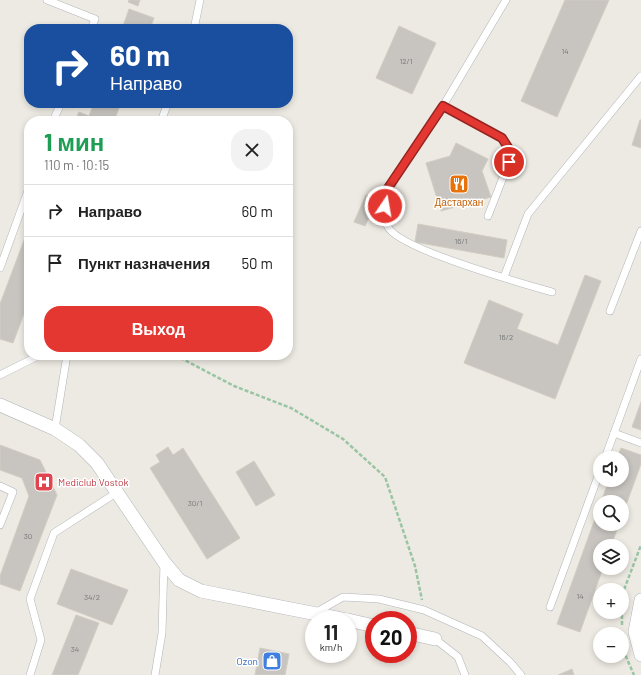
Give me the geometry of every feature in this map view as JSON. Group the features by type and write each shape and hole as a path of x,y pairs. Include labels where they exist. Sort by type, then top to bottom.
{"street":[{"path":"0,405 54,429 79,444 96,463 164,562 179,580 201,591 305,611"},
{"path":"641,600 635,632 641,655"},
{"path":"417,635 435,639"}],"lane":[{"path":"47,0 95,19 93,24"},
{"path":"195,24 200,0"},
{"path":"506,0 443,106 386,191 385,206 388,228 405,242 504,277 552,292"},
{"path":"504,277 528,214 641,76"},
{"path":"443,106 502,138 509,149 509,162 488,216"},
{"path":"0,268 24,202"},
{"path":"610,310 641,231"},
{"path":"608,451 641,359"},
{"path":"0,375 30,360"},
{"path":"54,429 66,360"},
{"path":"614,433 641,443"},
{"path":"0,486 13,492 0,525"},
{"path":"550,607 594,487"},
{"path":"30,675 41,640 30,599 54,533 116,493"},
{"path":"155,675 162,633 164,562"},
{"path":"318,611 343,597 379,599 424,610 482,636 522,675"},
{"path":"435,639 458,657 465,675"}],"path":[{"path":"185,360 234,386 291,408 343,439 385,477 415,566 424,610"}],"building":[{"path":"129,0 140,0 138,6 128,2"},
{"path":"565,0 609,0 557,117 521,101"},
{"path":"129,9 154,18 152,24 124,24"},
{"path":"399,26 436,43 412,94 376,78"},
{"path":"92,108 119,108 116,116 89,116"},
{"path":"79,112 89,116 77,116"},
{"path":"641,120 641,148 632,145"},
{"name":"Дастархан","path":"456,143 488,159 482,171 491,197 441,211 426,163 450,156"},
{"path":"366,195 377,200 365,226 354,222"},
{"path":"418,224 507,240 504,258 415,242"},
{"path":"24,240 24,313 13,343 0,339 0,304"},
{"path":"585,275 601,281 555,399 464,363 489,300 523,314 517,329 558,345"},
{"path":"641,402 641,430 632,427"},
{"path":"0,445 40,460 57,495 20,591 0,584 0,576 29,496 22,478 0,470"},
{"path":"168,447 173,455 183,448 240,538 207,559 150,468 160,462 156,455"},
{"path":"621,448 641,455 641,464 629,497 629,495 604,495 606,487 629,487 629,451 620,451"},
{"path":"254,461 275,495 256,506 236,472"},
{"path":"593,524 593,531 616,531 614,539 593,539 593,575 600,575 598,583 593,583 593,596 580,632 557,624"},
{"path":"71,569 128,590 112,625 57,604"},
{"path":"76,615 99,623 78,675 52,675"},
{"path":"260,648 289,654 285,675 255,675"},
{"path":"572,669 574,675 558,675"}],"place":[{"name":"Дастархан","path":"459,184"},
{"name":"Mediclub Vostok","path":"44,482"},
{"name":"Ozon","path":"272,661"}],"route":[{"path":"385,206 386,191 443,106 502,138 509,149 509,162"}]}
